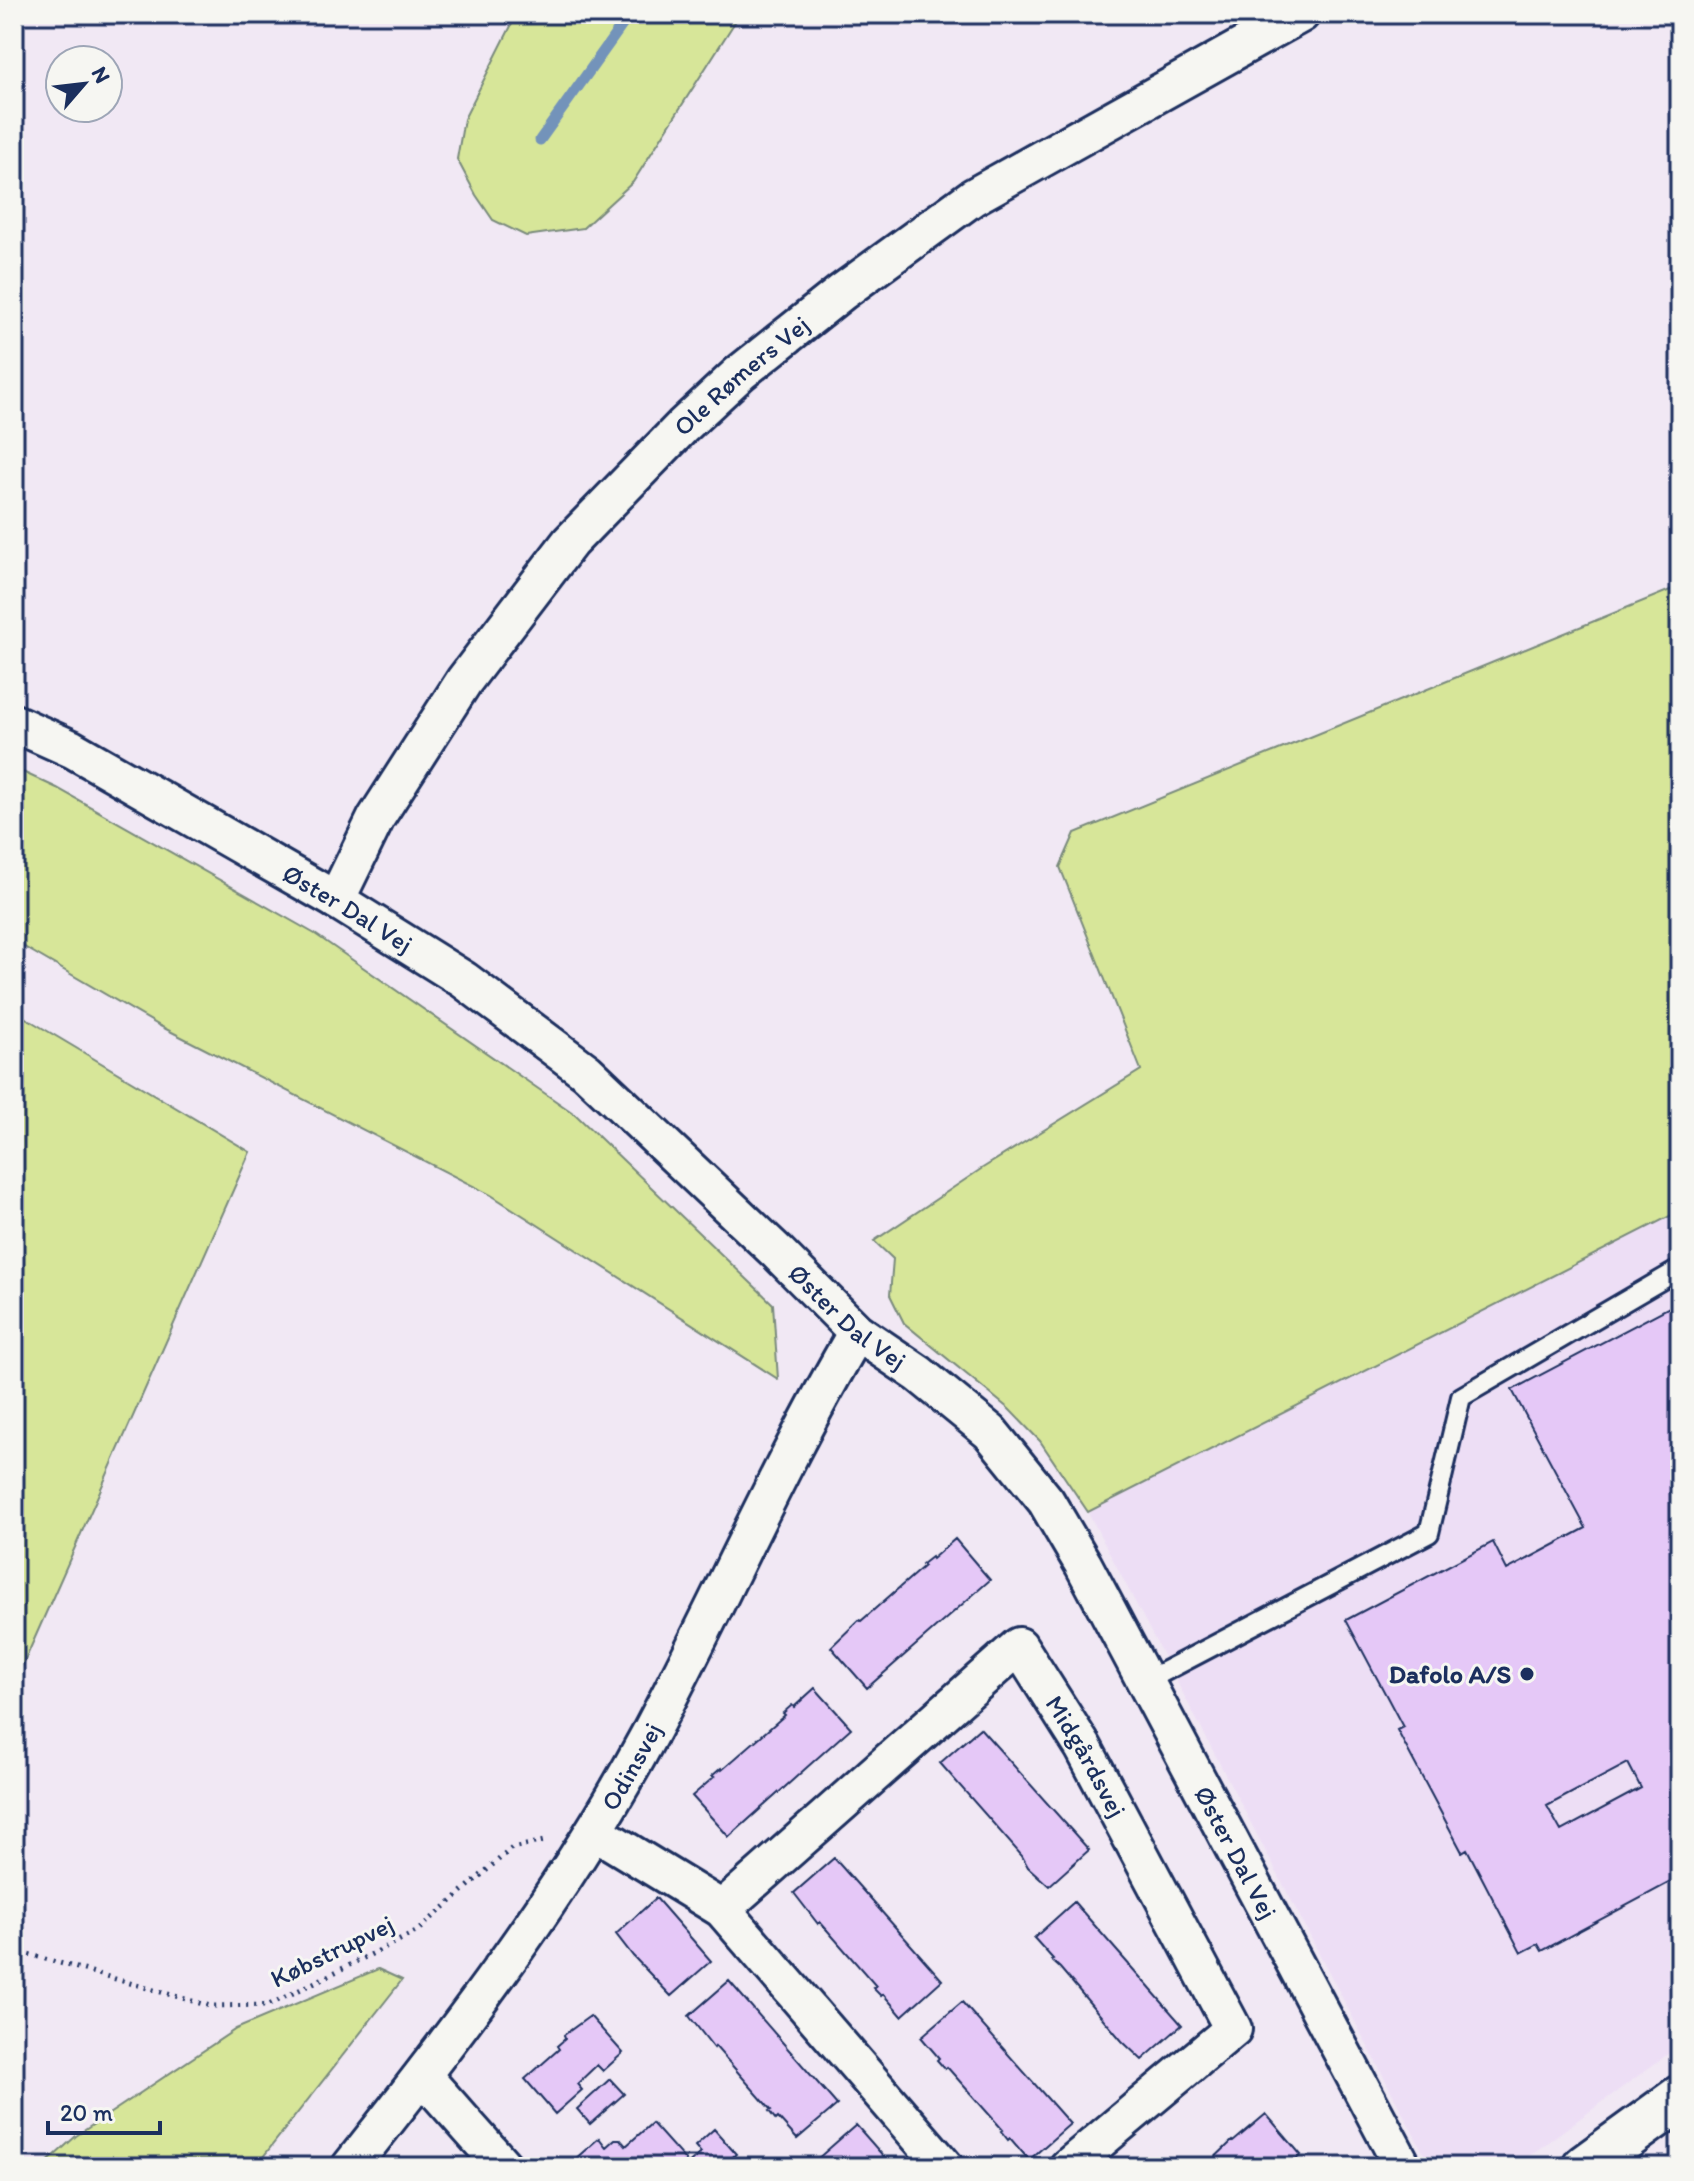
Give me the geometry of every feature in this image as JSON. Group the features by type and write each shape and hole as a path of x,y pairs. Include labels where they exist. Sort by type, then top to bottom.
{"street":[{"name":"Ole Rømers Vej","path":"336,900 376,818 464,681 570,542 683,426 740,373 842,292 973,197 1301,14"},
{"name":"Øster Dal Vej","path":"14,723 72,749 336,900 464,980 587,1072 857,1332 919,1374 990,1432 1046,1501 1146,1681 1403,2167"},
{"name":"Odinsvej","path":"350,2167 423,2076 499,1973 594,1831 649,1735 820,1395 857,1332"},
{"name":"Midgårdsvej","path":"722,1909 1019,1646 1083,1747 1233,2029 1068,2167"},
{"path":"594,1831 722,1909 945,2167"},
{"path":"423,2076 504,2167"},
{"path":"1585,2167 1680,2098"}],"lane":[{"path":"1146,1681 1429,1533 1461,1397 1680,1269"}],"path":[{"name":"Købstrupvej","path":"14,1950 210,2006 269,2005 416,1932 512,1848 594,1831"}],"shaded area":[{"path":"1680,1211 1680,2045 1514,2167 1431,2167 1088,1512"}],"green space":[{"path":"517,14 740,14 633,182 583,228 526,236 493,220 457,159 464,119"},
{"path":"1680,586 1680,1211 1088,1512 1040,1441 1009,1409 904,1323 890,1295 893,1259 874,1241 981,1169 1141,1070 1060,867 1075,833"},
{"path":"14,768 57,788 315,934 576,1115 773,1304 778,1379 491,1195 160,1026 14,941"},
{"path":"14,1011 250,1152 14,1685"},
{"path":"378,1969 402,1980 255,2167 42,2167 76,2136 236,2029"}],"building":[{"name":"Dafolo A/S","path":"1677,1303 1680,1309 1680,1877 1542,1951 1538,1944 1521,1953 1467,1849 1462,1852 1397,1730 1403,1727 1346,1620 1493,1542 1507,1570 1586,1528 1512,1390","holes":["1628,1763 1641,1788 1561,1831 1547,1806"]},
{"path":"955,1539 990,1580 867,1688 831,1647 924,1566 922,1564"},
{"path":"815,1688 851,1728 729,1837 692,1796 785,1715 783,1713 792,1705 794,1707"},
{"path":"980,1728 1089,1850 1049,1886 1028,1867 1022,1856 940,1763"},
{"path":"834,1858 942,1980 902,2016 883,1994 881,1996 873,1988 876,1986 820,1922 818,1924 794,1893"},
{"path":"656,1898 711,1961 671,1996 616,1934"},
{"path":"1074,1902 1182,2025 1142,2060 1034,1938"},
{"path":"729,1981 837,2105 797,2139 778,2118 776,2120 771,2110 689,2016"},
{"path":"962,2002 1070,2124 1029,2160 1010,2138 1008,2140 1003,2130 947,2067 945,2069 937,2060 939,2058 921,2037"},
{"path":"590,2016 623,2053 603,2071 597,2065 577,2084 582,2090 555,2114 525,2079 559,2049 557,2046 565,2039 564,2035"},
{"path":"610,2079 624,2094 590,2124 577,2109"},
{"path":"1266,2114 1301,2155 1287,2167 1205,2167 1232,2141"},
{"path":"652,2123 686,2161 678,2167 566,2167 599,2138 606,2147 615,2139 620,2139 626,2146"},
{"path":"856,2125 893,2167 822,2167 816,2160"},
{"path":"714,2129 736,2154 722,2167 685,2167 701,2153 695,2146"}],"waterway":[{"path":"540,140 630,14"}],"place":[{"name":"Dafolo A/S","path":"1527,1674"}]}
